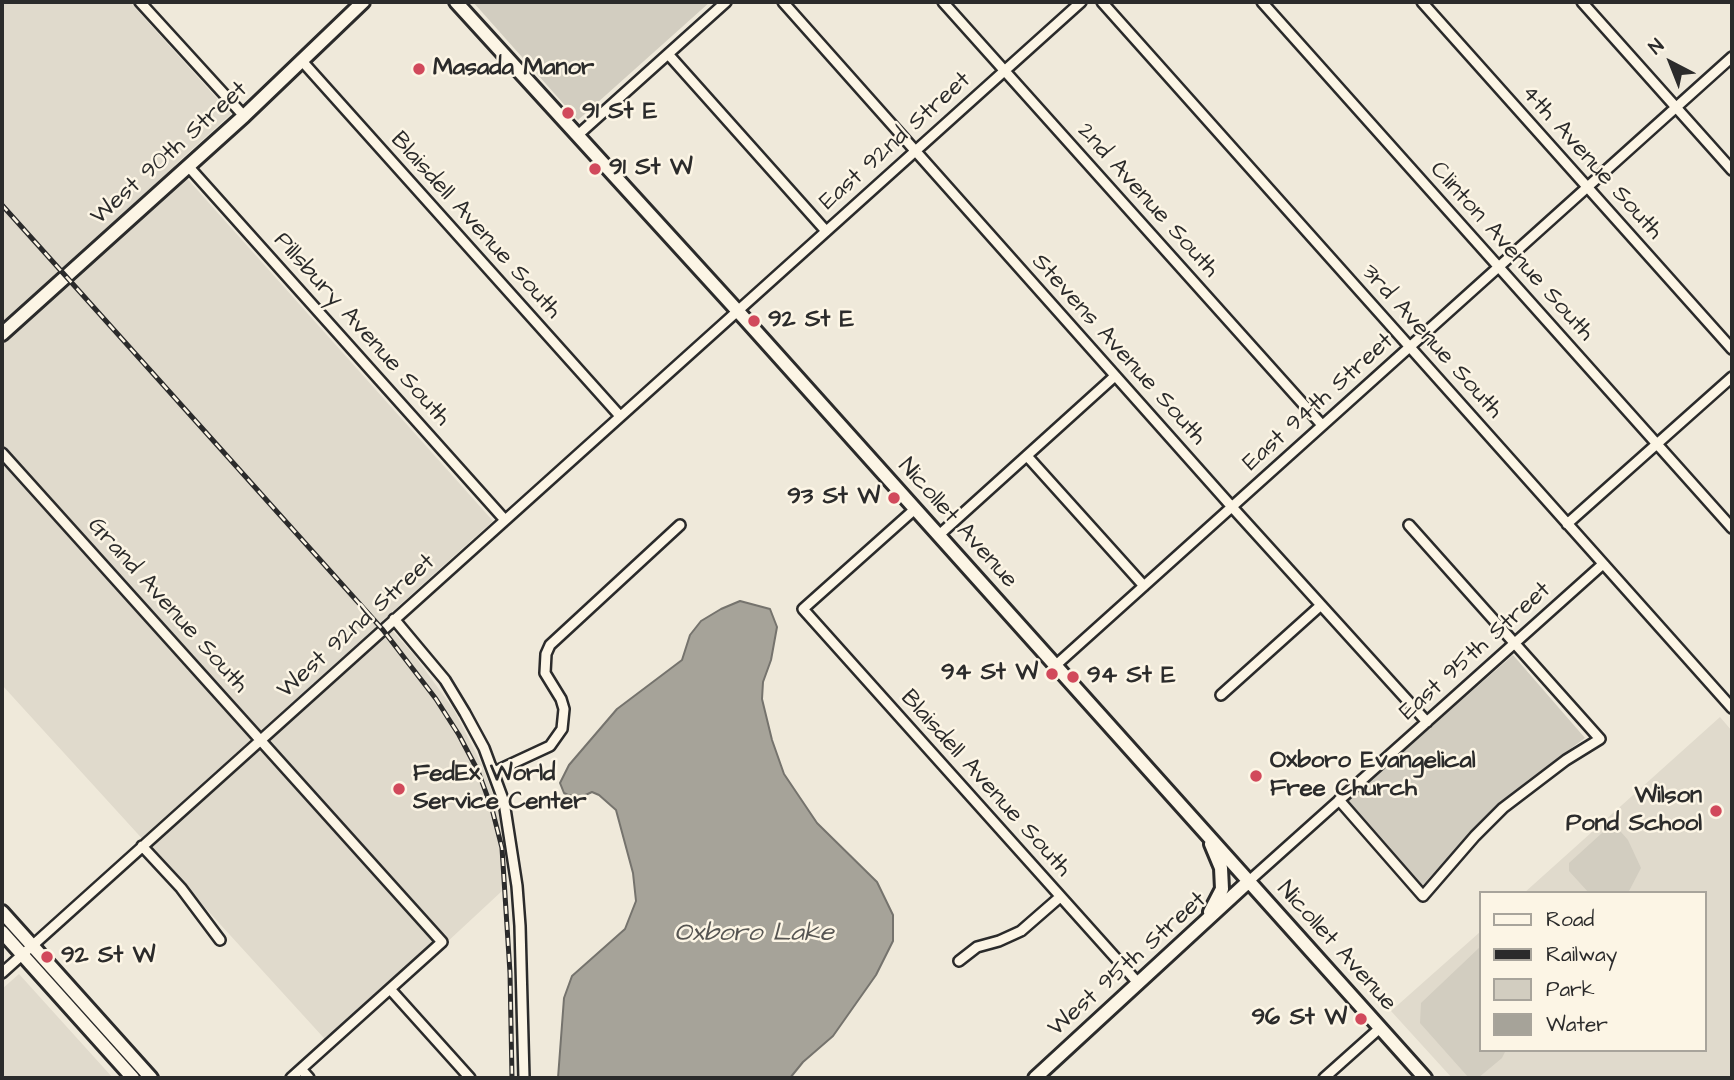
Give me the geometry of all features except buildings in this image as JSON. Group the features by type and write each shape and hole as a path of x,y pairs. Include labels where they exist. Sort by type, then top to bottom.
{"main road":[{"name":"West 90th Street","path":"2,334 244,116 363,2"},
{"name":"Nicollet Avenue","path":"458,4 579,134 1425,1078"},
{"path":"1202,926 1222,889 1221,868 1207,834"},
{"name":"West 95th Street","path":"1035,1078 1249,881"},
{"path":"2,912 26,950 133,1078"},
{"path":"2,933 26,950 151,1078"}],"street":[{"path":"141,2 244,116"},
{"path":"579,134 726,2"},
{"name":"Stevens Avenue South","path":"783,2 1320,606 1427,722"},
{"name":"2nd Avenue South","path":"943,2 1322,425"},
{"name":"East 92nd Street","path":"737,310 1081,2"},
{"name":"3rd Avenue South","path":"1102,2 1567,524 1730,702"},
{"name":"Clinton Avenue South","path":"1262,2 1732,528"},
{"name":"4th Avenue South","path":"1422,2 1732,349"},
{"path":"1582,2 1732,170"},
{"path":"668,54 826,231"},
{"name":"East 94th Street","path":"1056,665 1732,57"},
{"name":"Blaisdell Avenue South","path":"302,61 620,416"},
{"name":"Pillsbury Avenue South","path":"188,166 505,520"},
{"name":"West 92nd Street","path":"2,973 737,310"},
{"path":"939,535 1115,376"},
{"path":"1567,524 1732,377"},
{"name":"Grand Avenue South","path":"2,453 442,942 390,989"},
{"path":"1027,456 1144,586"},
{"name":"Blaisdell Avenue South","path":"915,509 803,609 1139,985"},
{"path":"494,772 550,746 562,729 565,720 561,699 545,673 544,664 550,645 680,525"},
{"path":"1339,800 1423,895 1503,808 1555,768 1600,739 1409,525"},
{"name":"East 95th Street","path":"1249,881 1603,564"},
{"path":"1221,695 1320,606"},
{"path":"394,619 445,680 466,713 505,802 517,886 524,1078"},
{"path":"142,846 181,888 220,940"},
{"path":"959,961 977,947 1021,931 1060,897"},
{"path":"291,1078 390,989 470,1078"},
{"path":"1324,1078 1380,1028"},
{"path":"301,1069 309,1078"}],"shaded area":[{"path":"2,2 130,2 231,114 175,165 493,521 383,620 415,656 454,710 481,763 501,815 506,856 502,891 333,1048 2,685"},
{"path":"1720,717 1732,731 1732,1078 1452,1078 1391,1011 1478,934 1478,1052 1706,1052 1706,891 1526,891"},
{"path":"19,974 113,1078 2,1078 2,989"}],"green space":[{"path":"473,2 710,2 578,120"},
{"path":"1513,655 1585,738 1528,780 1475,827 1422,886 1346,802"},
{"path":"1613,823 1628,840 1641,868 1629,891 1587,891 1569,871 1569,863"},
{"path":"1478,949 1478,1052 1505,1052 1502,1058 1478,1078 1469,1078 1420,1023 1421,1003"}],"water":[{"name":"Oxboro Lake","path":"740,601 770,609 777,627 771,660 763,682 762,699 784,774 817,823 877,882 893,915 893,941 876,975 833,1036 803,1062 790,1078 558,1078 564,998 572,976 625,929 636,901 633,873 616,810 592,792 581,797 568,795 564,793 560,783 569,765 617,709 682,660 690,635 701,621"}],"railway":[{"path":"2,205 383,630 436,699 459,735 478,771 502,848 510,973 512,1078"}],"place":[{"name":"Masada Manor","path":"419,69"},
{"name":"91 St E","path":"568,113"},
{"name":"91 St W","path":"595,169"},
{"name":"92 St E","path":"754,321"},
{"name":"93 St W","path":"894,498"},
{"name":"94 St W","path":"1052,674"},
{"name":"94 St E","path":"1073,677"},
{"name":"Oxboro Evangelical Free Church","path":"1256,776"},
{"name":"FedEx World Service Center","path":"399,789"},
{"name":"Wilson Pond School","path":"1716,811"},
{"name":"92 St W","path":"47,957"},
{"name":"96 St W","path":"1361,1019"}]}
